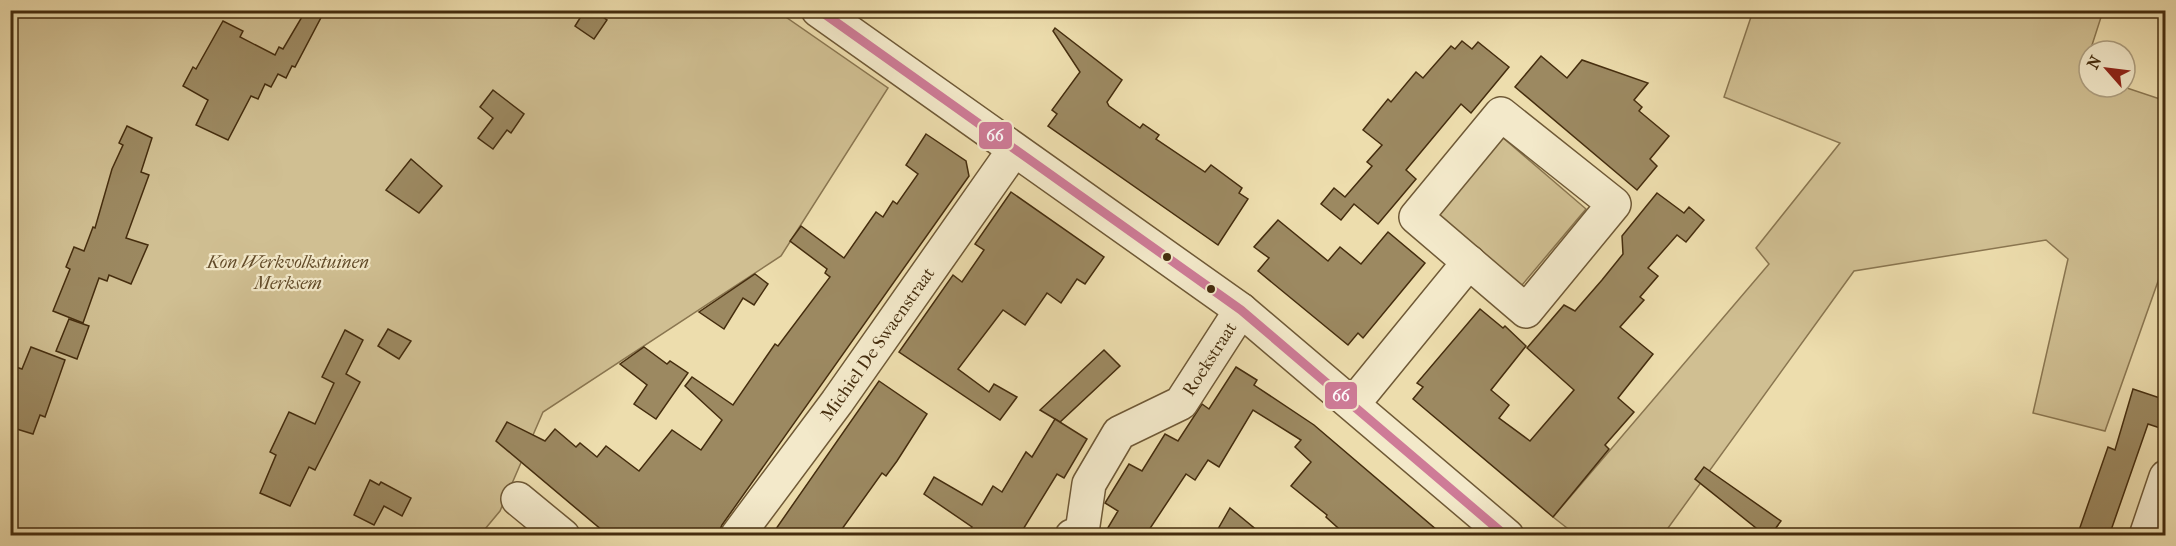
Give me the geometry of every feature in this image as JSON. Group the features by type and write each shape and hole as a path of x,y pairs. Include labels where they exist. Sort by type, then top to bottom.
{"street":[{"path":"818,10 1241,310 1507,536"},
{"path":"1501,114 1614,204 1526,311 1469,262 1416,217 1501,114"},
{"name":"Michiel De Swaenstraat","path":"737,536 837,402 1014,150"},
{"path":"1353,404 1469,262"},
{"name":"Roekstraat","path":"1072,536 1082,532 1089,484 1119,433 1180,403 1241,310"},
{"path":"2146,536 2166,477"},
{"path":"518,499 563,536"}],"green space":[{"name":"Kon Werkvolkstuinen Merksem","path":"27,10 777,11 888,88 781,256 543,412 500,511 480,535 11,535 10,25"},
{"path":"1753,11 2103,11 2094,39 2077,39 2077,99 2137,99 2137,91 2166,101 2165,274 2161,273 2105,431 2033,413 2068,259 2046,240 1854,271 1663,535 1576,535 1553,517 1769,264 1756,248 1840,143 1724,97"},
{"path":"1502,137 1586,209 1517,291 1434,221"}],"building":[{"path":"306,10 325,10 295,67 292,66 286,78 278,74 271,87 265,84 258,99 251,96 228,140 196,125 208,100 183,86 193,67 196,69 223,21 243,31 240,37 275,55 279,47 283,49"},
{"path":"585,10 607,10 603,17 607,20 594,39 575,26"},
{"path":"1055,28 1122,80 1107,102 1109,106 1140,128 1143,124 1159,135 1156,139 1205,172 1211,165 1242,188 1239,193 1248,199 1218,245 1048,126 1057,114 1052,110 1080,72 1053,31"},
{"path":"1462,41 1472,49 1478,42 1509,67 1471,113 1461,104 1406,170 1416,179 1378,224 1354,204 1341,220 1321,204 1334,188 1345,197 1372,166 1367,162 1382,145 1363,130 1388,99 1391,102 1416,72 1423,78 1451,46 1455,49"},
{"path":"1541,56 1567,78 1582,60 1648,83 1634,100 1642,107 1639,111 1669,136 1650,159 1657,166 1637,190 1515,87"},
{"path":"493,90 524,114 511,133 507,130 493,149 478,138 493,118 480,107"},
{"path":"127,126 152,138 141,172 149,175 126,238 148,245 131,284 109,275 107,281 99,278 83,323 53,311 70,269 66,267 74,247 84,251 93,227 95,228 112,169 123,145 119,143"},
{"path":"926,134 966,161 969,176 722,525 717,536 609,536 496,441 507,422 545,441 555,429 576,447 580,443 597,457 606,446 639,471 672,430 701,450 722,420 685,386 692,377 733,405 775,344 778,346 830,277 825,273 827,269 790,241 801,226 844,258 876,212 883,217 893,201 897,204 918,174 906,165"},
{"path":"411,159 442,186 419,213 386,190"},
{"path":"1011,192 1104,257 1085,284 1077,279 1061,303 1047,293 1025,325 1003,310 958,369 989,392 994,384 1017,397 1000,420 899,352 953,275 962,282 984,250 975,244"},
{"path":"1657,193 1684,213 1689,207 1704,220 1686,242 1677,235 1648,268 1658,276 1640,297 1644,300 1620,327 1653,354 1618,398 1634,412 1605,445 1609,449 1553,517 1413,399 1423,387 1417,383 1480,309 1503,328 1505,326 1526,346 1491,390 1509,405 1499,418 1530,441 1574,390 1527,348 1564,305 1575,311 1602,280 1623,254 1622,236"},
{"path":"1278,220 1328,261 1340,247 1361,264 1388,232 1425,263 1363,338 1358,333 1348,345 1258,271 1269,258 1254,247"},
{"path":"755,274 768,284 754,305 743,298 724,329 699,312"},
{"path":"69,319 89,326 77,359 56,351"},
{"path":"388,329 411,341 399,359 378,346"},
{"path":"345,330 363,340 346,374 360,382 315,470 309,467 290,506 260,493 276,455 270,452 289,412 315,424 334,383 322,377"},
{"path":"31,347 65,360 45,417 40,415 33,434 10,427 10,365 22,369"},
{"path":"644,347 667,364 670,361 688,373 656,419 634,404 647,385 620,364"},
{"path":"1104,350 1120,366 1060,422 1040,410"},
{"path":"1236,367 1257,380 1254,385 1314,425 1444,536 1347,536 1326,517 1327,515 1291,486 1311,462 1295,447 1301,440 1253,410 1219,467 1208,460 1195,480 1186,474 1145,536 1103,536 1118,511 1105,503 1129,464 1142,471 1165,434 1178,441 1202,404 1209,409"},
{"path":"879,381 927,414 897,461 886,476 882,473 837,536 771,536"},
{"path":"2133,389 2166,400 2166,430 2148,424 2109,536 2077,536 2108,447 2115,450"},
{"path":"1055,419 1087,439 1064,478 1057,474 1019,536 967,536 972,527 924,494 934,477 982,505 993,486 1002,492 1026,452 1032,457"},
{"path":"1704,467 1781,521 1770,536 1766,536 1695,479"},
{"path":"370,480 379,485 381,482 411,498 402,516 384,506 374,525 354,515"},
{"path":"1230,508 1264,536 1214,536"}],"transit line":[{"name":"66","path":"819,10 1241,310 1506,536"}]}
